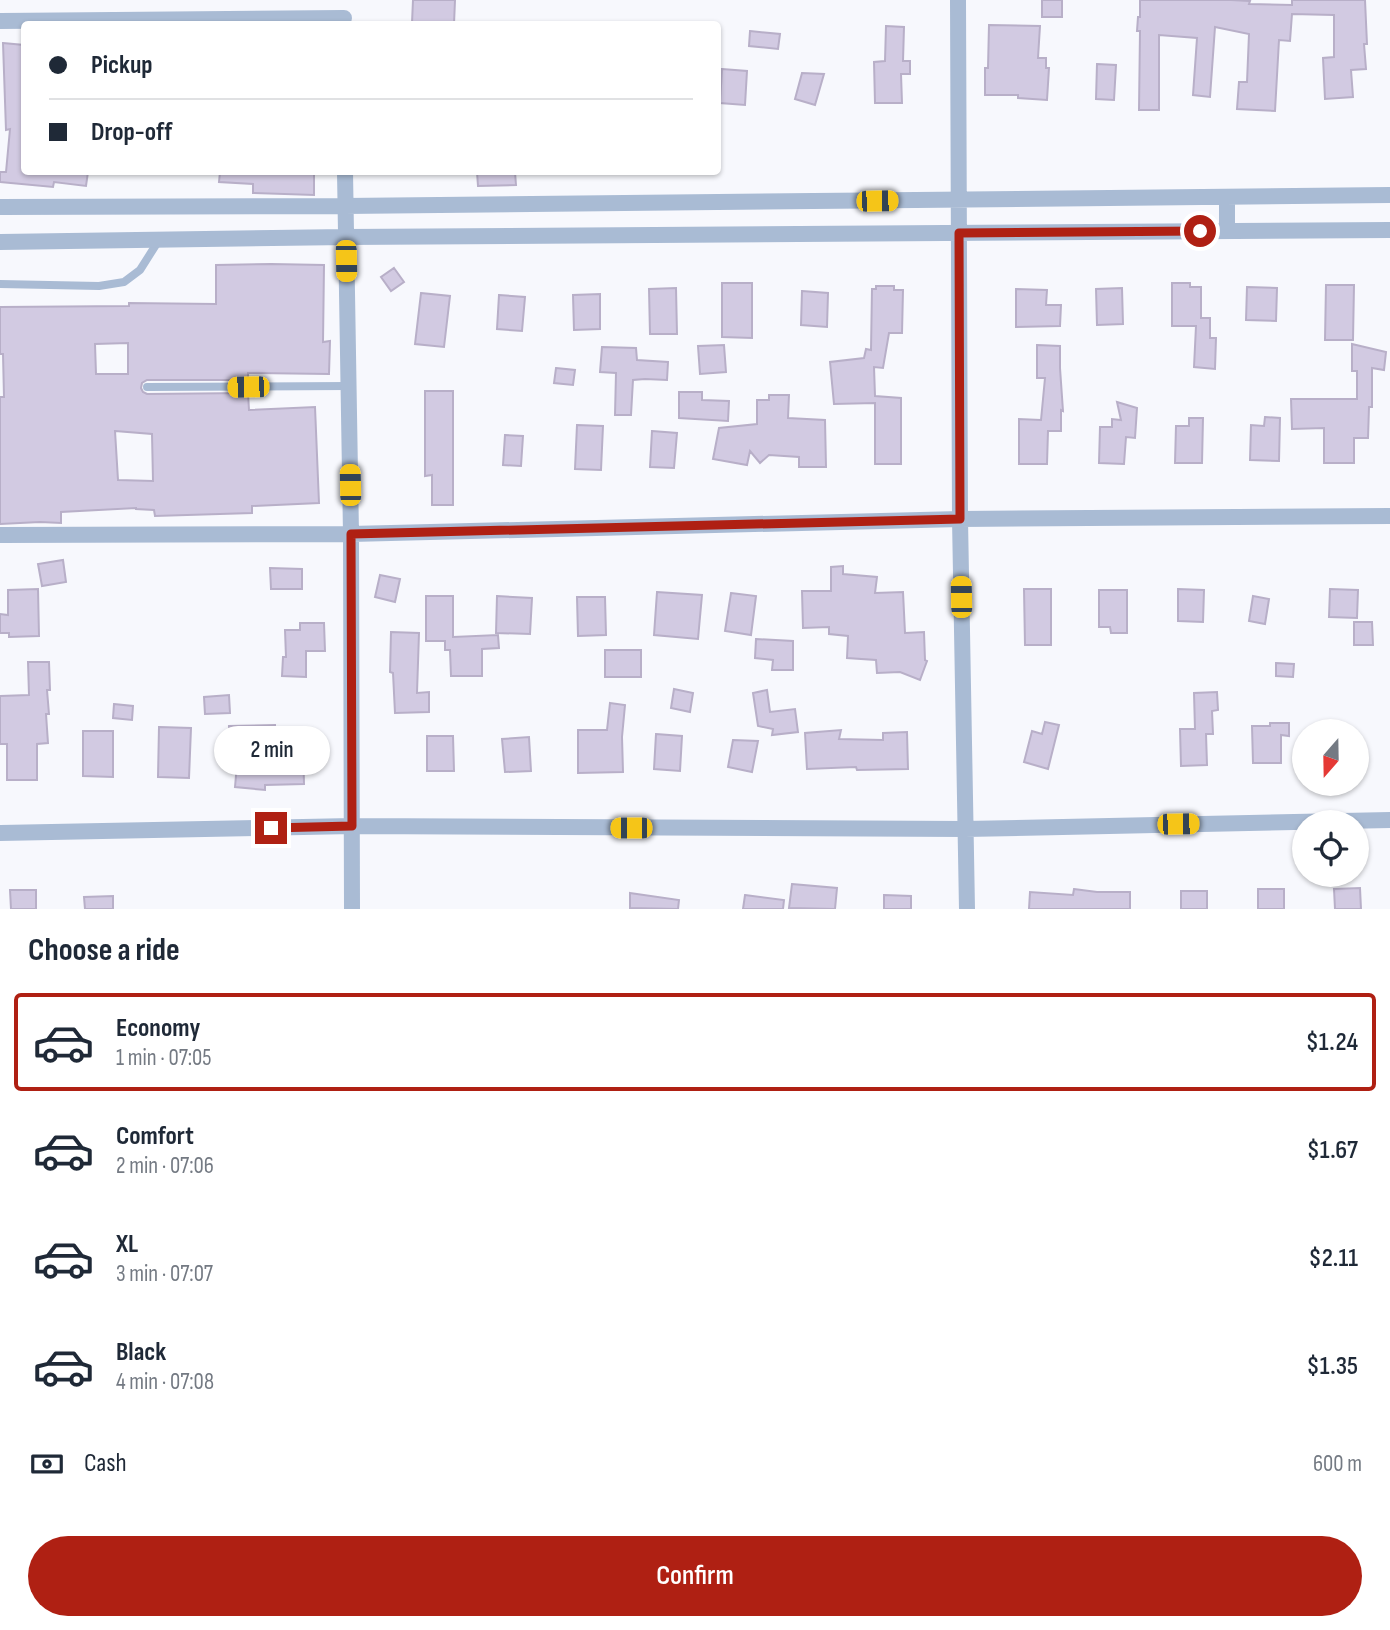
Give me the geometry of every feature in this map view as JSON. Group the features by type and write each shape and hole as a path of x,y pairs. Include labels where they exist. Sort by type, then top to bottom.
{"street":[{"path":"0,21 344,21 344,0"},
{"path":"958,0 960,519 967,909"},
{"path":"345,175 351,534 352,909"},
{"path":"0,242 346,237 959,200 1390,195"},
{"path":"1227,197 1227,231"},
{"path":"0,208 345,206 959,233 1390,230"},
{"path":"0,535 351,534 960,519 1390,516"},
{"path":"0,833 352,826 965,829 1390,820"}],"lane":[{"path":"0,284 99,286 124,282 140,270 159,240"},
{"path":"147,387 349,386"}],"building":[{"path":"413,0 455,0 454,21 412,21"},
{"path":"1042,0 1062,0 1062,17 1042,17"},
{"path":"1140,0 1231,0 1250,1 1249,4 1292,5 1292,0 1365,0 1366,69 1351,70 1353,97 1325,99 1323,58 1334,57 1334,15 1292,14 1290,41 1279,40 1275,111 1237,109 1239,82 1247,82 1249,34 1215,27 1210,97 1193,95 1197,38 1159,35 1159,110 1139,110 1140,31 1137,31"},
{"path":"989,25 1040,26 1038,58 1046,58 1046,68 1049,68 1047,100 1018,98 1018,95 985,95"},
{"path":"886,26 904,27 903,61 910,61 910,74 901,74 902,103 875,103 874,62 885,61"},
{"path":"750,31 780,34 778,49 749,46"},
{"path":"3,43 21,45 21,175 88,175 86,186 54,182 53,187 0,182 0,172 6,172 10,129 6,130"},
{"path":"1097,64 1116,65 1114,100 1096,99"},
{"path":"722,69 747,71 745,105 721,103"},
{"path":"802,73 824,74 815,105 795,99"},
{"path":"220,175 314,175 314,195 253,193 253,184 219,182"},
{"path":"477,175 515,175 516,185 478,186"},
{"path":"216,265 324,265 323,342 330,341 329,374 248,373 248,380 147,380 142,383 141,388 147,394 248,393 249,410 315,407 319,503 252,506 252,513 155,516 154,510 136,508 61,512 61,523 0,524 0,397 4,397 0,307 129,306 129,303 216,304","holes":["128,343 128,374 96,374 95,344","115,431 152,434 153,481 118,480"]},
{"path":"394,268 404,282 391,291 381,277"},
{"path":"722,283 752,283 752,338 722,337"},
{"path":"1172,283 1190,283 1190,287 1201,287 1201,318 1210,318 1210,338 1216,338 1215,369 1194,367 1196,326 1172,326"},
{"path":"1326,285 1354,285 1353,340 1325,340"},
{"path":"876,286 894,286 894,290 903,290 902,333 889,333 883,368 874,367 875,396 901,398 901,464 875,464 875,403 834,404 830,362 864,358 866,349 871,350 872,289 876,289"},
{"path":"1247,287 1277,288 1276,321 1246,320"},
{"path":"676,288 677,334 650,334 649,289"},
{"path":"1122,288 1123,324 1097,325 1096,289"},
{"path":"1016,289 1047,290 1046,305 1061,305 1060,326 1016,327"},
{"path":"802,291 828,293 827,327 801,325"},
{"path":"421,293 450,296 444,347 415,344"},
{"path":"600,294 600,329 574,330 573,295"},
{"path":"499,295 525,297 522,331 497,329"},
{"path":"1352,344 1386,352 1384,370 1372,368 1372,407 1369,407 1368,438 1354,438 1354,463 1324,463 1324,428 1292,429 1291,399 1357,399 1357,371 1352,371"},
{"path":"724,345 726,372 700,374 698,346"},
{"path":"1037,345 1060,346 1063,411 1061,410 1061,431 1048,431 1047,464 1019,464 1019,419 1041,420 1045,378 1037,378"},
{"path":"602,347 636,348 637,360 668,362 667,380 633,380 631,415 615,415 616,373 600,372"},
{"path":"556,368 575,370 573,385 554,383"},
{"path":"425,391 453,391 453,505 432,505 432,475 425,476"},
{"path":"679,392 702,392 702,400 729,401 728,421 679,418"},
{"path":"769,395 789,395 788,418 825,420 826,467 799,467 799,457 769,455 760,463 750,451 747,465 713,459 719,428 757,424 757,400 769,400"},
{"path":"1117,402 1137,408 1135,438 1126,437 1124,464 1099,463 1100,427 1112,427 1112,419 1121,420"},
{"path":"1265,417 1280,418 1279,461 1250,460 1251,425 1264,426"},
{"path":"1189,418 1203,418 1202,463 1175,463 1176,426 1189,426"},
{"path":"577,425 603,426 601,470 575,469"},
{"path":"652,431 677,433 674,468 650,467"},
{"path":"505,435 523,436 521,466 503,465"},
{"path":"63,560 66,582 42,586 38,564"},
{"path":"843,566 843,574 877,577 875,593 903,592 905,633 924,632 927,661 920,680 900,672 877,673 876,660 847,658 848,636 829,634 829,627 803,628 802,591 831,591 831,567"},
{"path":"270,568 302,569 302,589 271,589"},
{"path":"380,575 400,579 395,602 375,597"},
{"path":"38,589 39,636 9,637 9,633 0,633 0,614 8,615 8,590"},
{"path":"1024,589 1051,589 1051,645 1025,645"},
{"path":"1178,589 1204,590 1203,622 1178,621"},
{"path":"1330,589 1358,590 1357,618 1329,617"},
{"path":"1099,590 1127,590 1127,633 1111,633 1110,627 1099,627"},
{"path":"657,592 702,595 698,639 654,635"},
{"path":"731,593 756,596 751,635 725,631"},
{"path":"426,596 453,596 453,637 498,635 499,648 482,649 482,676 451,676 450,650 445,650 445,641 426,641"},
{"path":"497,596 532,598 530,634 496,633"},
{"path":"1253,596 1269,599 1265,624 1249,621"},
{"path":"577,597 605,597 606,635 578,636"},
{"path":"1354,622 1372,622 1373,645 1354,645"},
{"path":"300,623 324,623 325,651 306,651 306,677 282,676 283,657 286,657 285,630 300,630"},
{"path":"391,632 419,633 417,693 429,692 429,712 395,713 393,673 390,672"},
{"path":"756,639 793,641 793,670 772,670 773,660 755,658"},
{"path":"605,650 641,650 641,677 605,677"},
{"path":"28,662 49,662 49,714 46,714 48,743 37,744 37,780 7,780 7,744 0,744 0,696 29,695"},
{"path":"1276,663 1294,664 1293,677 1276,676"},
{"path":"674,689 693,693 690,712 671,708"},
{"path":"767,690 770,712 795,709 798,732 772,735 773,729 758,726 753,693"},
{"path":"1217,692 1218,710 1212,711 1213,734 1206,734 1207,765 1181,766 1180,729 1195,729 1194,693"},
{"path":"229,695 230,713 205,714 204,697"},
{"path":"610,703 625,705 623,772 578,773 578,730 607,730"},
{"path":"114,704 133,706 132,720 113,718"},
{"path":"1045,722 1059,725 1048,769 1024,762 1032,731 1042,734"},
{"path":"1270,723 1289,723 1289,736 1281,735 1281,763 1253,763 1252,726 1270,726"},
{"path":"275,725 275,737 290,736 291,742 303,742 304,784 265,785 265,790 235,787 237,764 230,764 229,726"},
{"path":"159,727 191,728 189,778 158,777"},
{"path":"841,730 839,739 883,740 883,733 907,732 908,769 807,769 805,733"},
{"path":"83,731 113,731 113,777 83,776"},
{"path":"656,734 682,736 680,771 654,769"},
{"path":"427,736 453,736 454,771 427,771"},
{"path":"529,737 531,771 505,772 502,739"},
{"path":"733,740 758,741 752,772 728,767"},
{"path":"792,884 837,888 835,909 789,908"},
{"path":"1360,888 1361,909 1335,909 1334,889"},
{"path":"1074,889 1130,892 1130,909 1029,909 1030,892 1073,895"},
{"path":"1258,889 1284,889 1284,909 1258,909"},
{"path":"10,890 36,890 36,909 11,909"},
{"path":"1181,891 1207,891 1207,909 1181,909"},
{"path":"630,893 679,900 678,909 630,908"},
{"path":"745,895 784,900 783,909 743,909"},
{"path":"884,895 911,896 911,909 884,909"},
{"path":"113,896 113,909 85,909 84,897"}],"route":[{"path":"271,828 352,826 351,534 960,519 959,233 1200,231"}]}
